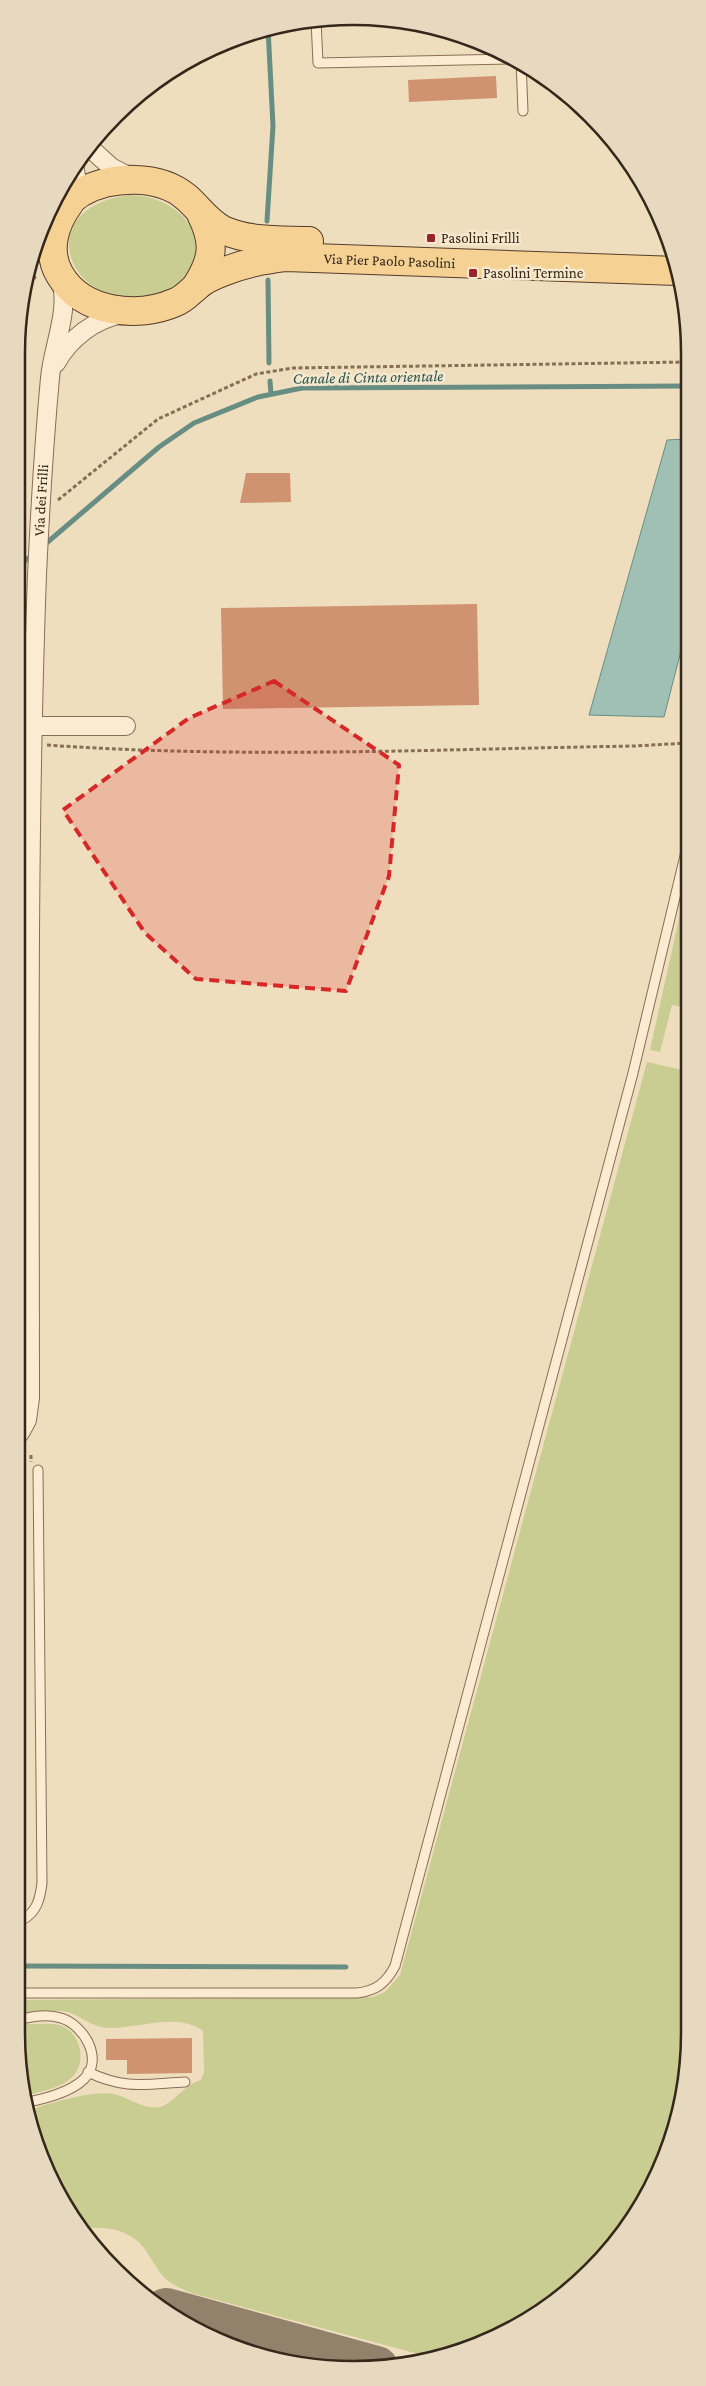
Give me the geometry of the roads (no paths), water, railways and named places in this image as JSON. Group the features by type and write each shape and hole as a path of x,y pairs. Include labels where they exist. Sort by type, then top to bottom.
{"main road":[{"name":"Via Pier Paolo Pasolini","path":"58,210 98,185 134,179 172,188 186,197 201,214 220,228 246,239 666,254"},
{"name":"Via Pier Paolo Pasolini","path":"60,276 53,253 54,235 60,217 74,199"},
{"name":"Via Pier Paolo Pasolini","path":"198,285 206,272 211,252 211,240 201,214"},
{"name":"Via Pier Paolo Pasolini","path":"38,260 60,276 65,283 88,302 114,311 139,310 176,302 198,285 221,273 252,261 286,258 671,271"}],"street":[{"path":"94,151 111,167 134,179"},
{"path":"74,181 74,199"},
{"name":"Via dei Frilli","path":"25,1425 28,1420 30,1398 25,1111 32,726 38,566 50,375 62,311 63,288 60,276"},
{"name":"Via dei Frilli","path":"50,375 62,352 78,336 98,322 116,315 139,310"},
{"path":"32,726 126,726"}],"lane":[{"path":"316,27 318,63 497,58"},
{"path":"521,72 523,111"},
{"path":"25,1993 357,1993 376,1988 391,1974 395,1966 633,1073 681,872"},
{"path":"25,1918 34,1910 39,1902 42,1883 38,1470"},
{"path":"25,2019 47,2016 61,2018 71,2024 86,2038 93,2056 86,2077 72,2088 32,2101"},
{"path":"88,2072 114,2083 127,2085 185,2082"}],"water":[{"path":"681,439 681,650 664,717 589,715 667,440"}],"waterway":[{"path":"267,221 273,126 268,36"},
{"path":"268,280 269,363"},
{"path":"270,381 271,394"},
{"name":"Canale di Cinta orientale","path":"43,546 159,447 194,423 258,397 302,388 681,386"},
{"name":"Canale di Cinta orientale","path":"25,561 34,553"},
{"path":"25,1966 346,1967"}],"place":[{"name":"Pasolini Frilli","path":"431,238"},
{"name":"Pasolini Termine","path":"473,273"}]}
